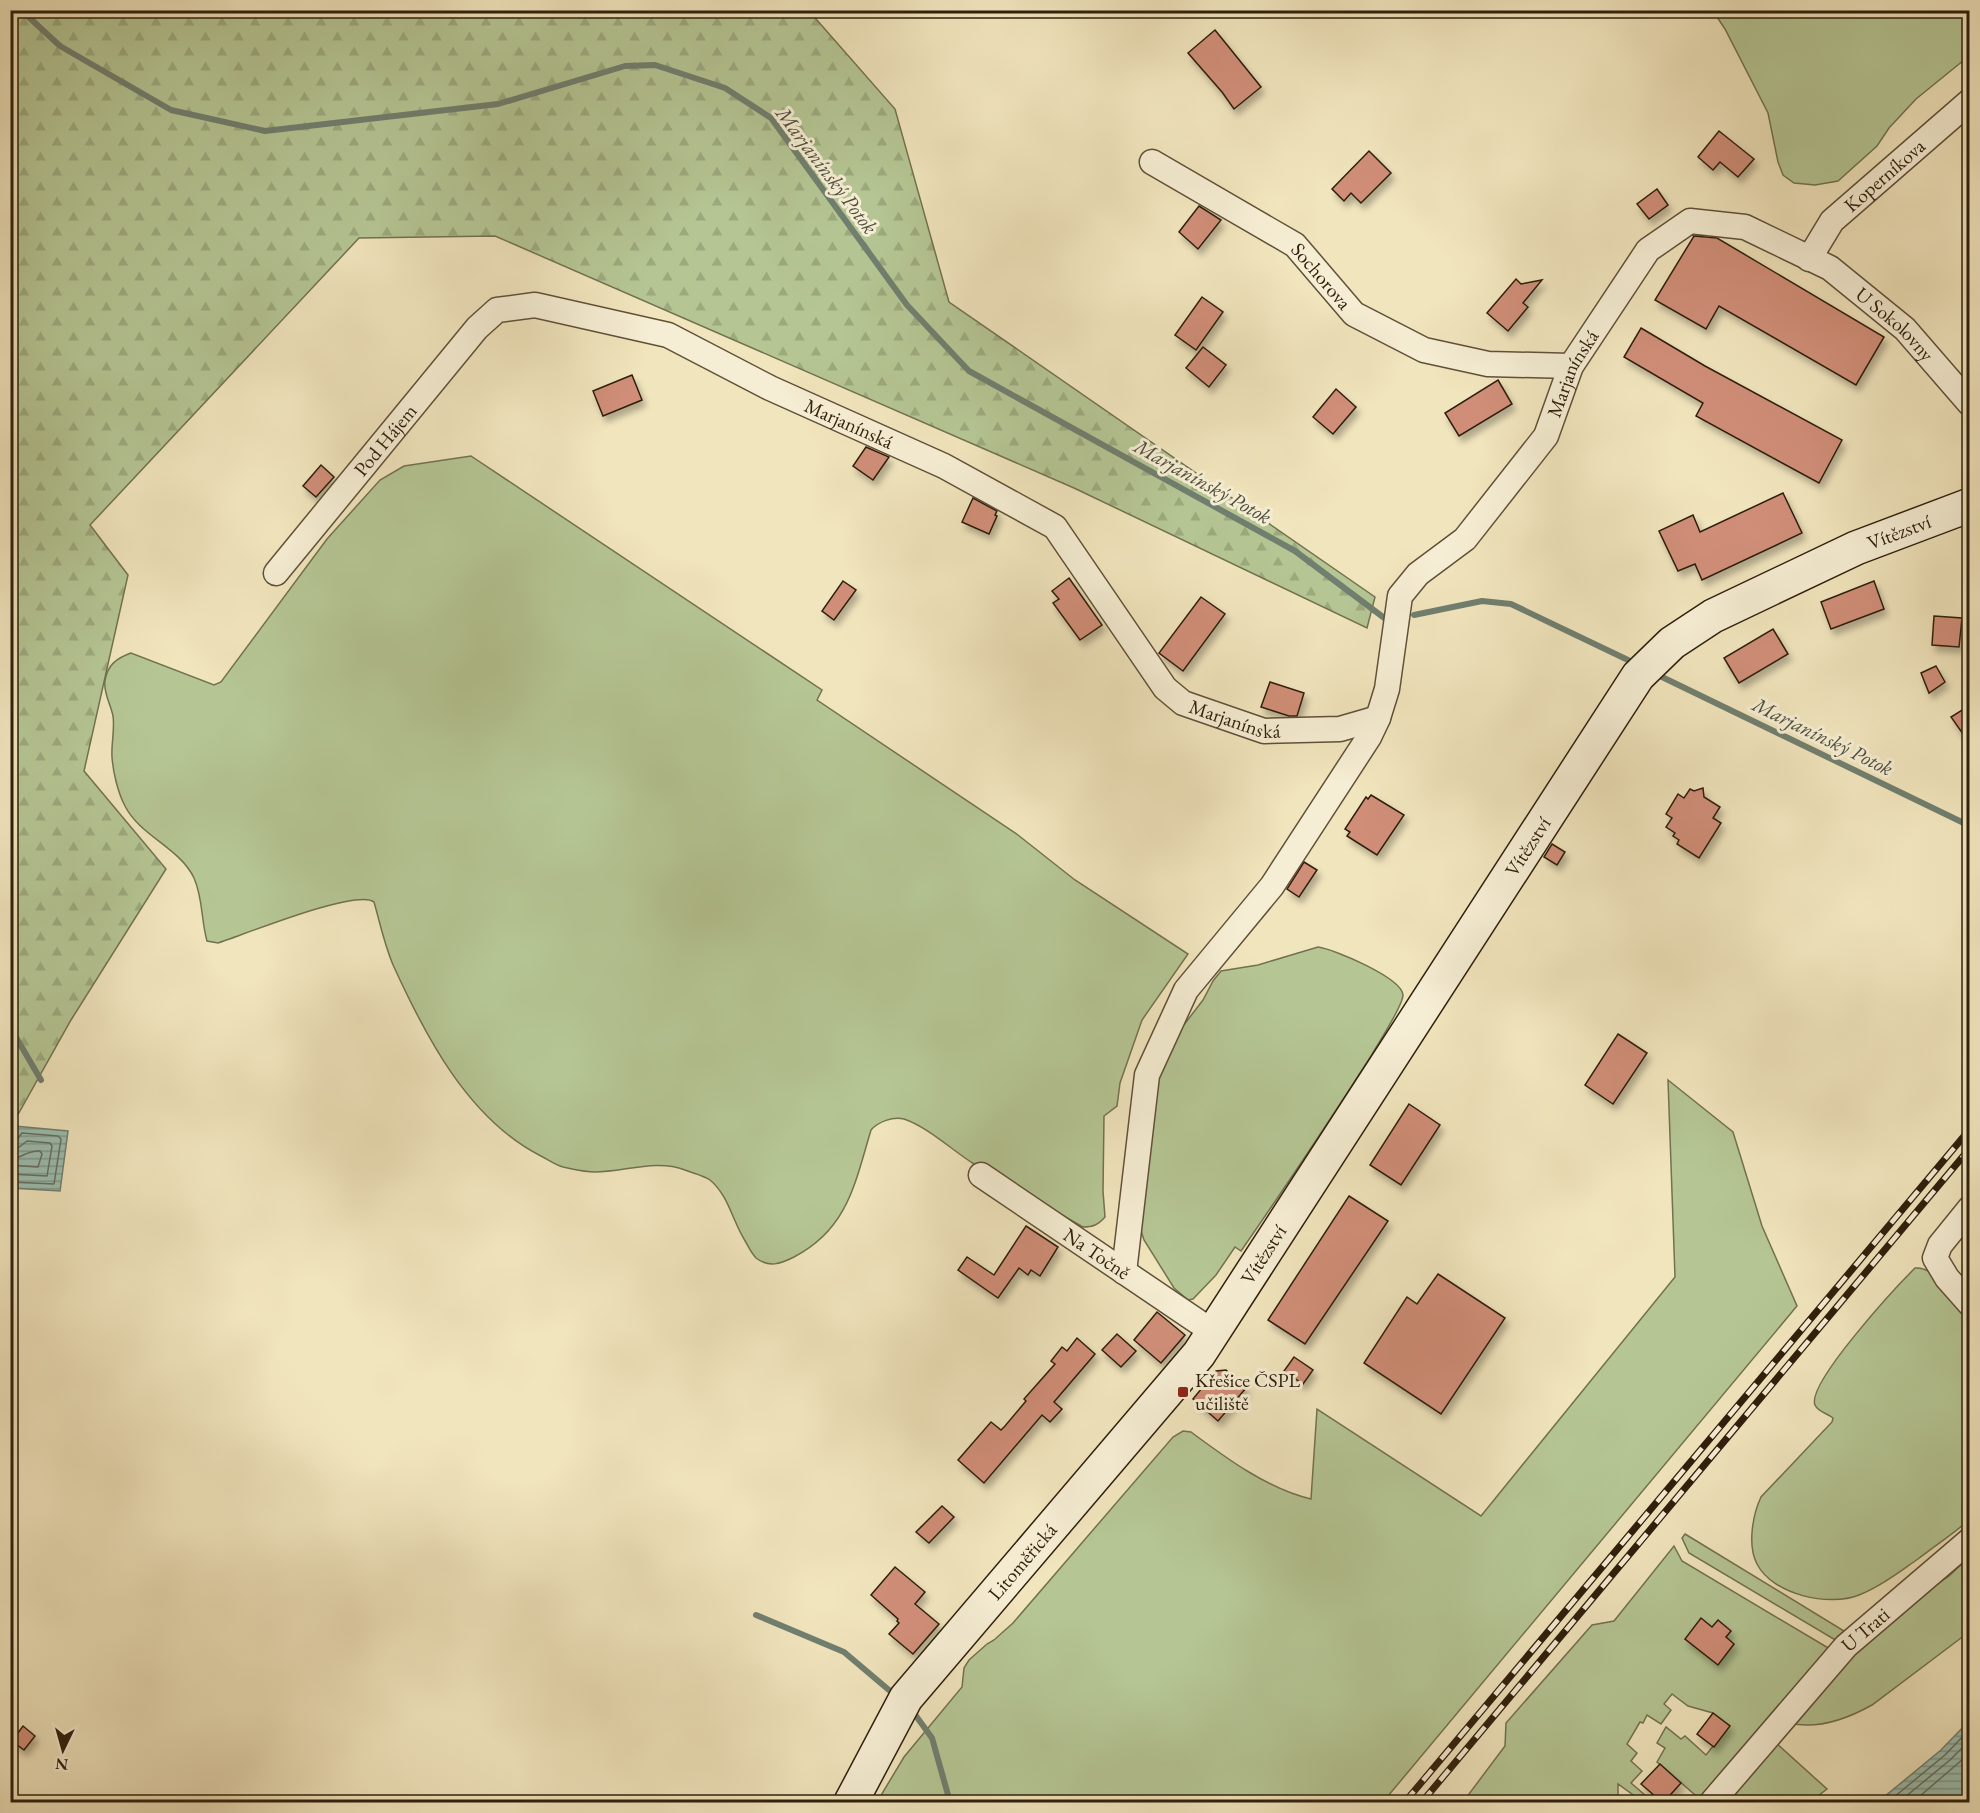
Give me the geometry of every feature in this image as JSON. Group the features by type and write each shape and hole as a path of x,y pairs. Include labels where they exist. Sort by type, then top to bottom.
{"main road":[{"name":"Vítězství","path":"1213,1332 1638,676 1672,643 1713,616 1856,548 1970,505"},
{"name":"Litoměřická","path":"851,1803 901,1706 1199,1354 1213,1332"}],"street":[{"name":"Koperníkova","path":"1809,259 1832,221 1970,101"},
{"name":"Sochorova","path":"1152,162 1295,245 1354,314 1424,350 1488,363 1571,366"},
{"name":"Marjanínská","path":"497,310 535,305 668,335 770,388 944,466 1055,527 1165,688 1183,703 1264,731 1340,729 1378,718 1388,689 1400,596 1418,574 1465,538 1546,436 1571,366 1648,250 1690,221 1745,228 1809,259"},
{"name":"U Sokolovny","path":"1809,259 1830,268 1905,328 1970,404"},
{"name":"Pod Hájem","path":"276,573 477,328 497,310"},
{"path":"1124,1272 1147,1075 1186,990 1272,886 1369,737 1378,718"},
{"name":"Na Točně","path":"981,1175 1213,1332"},
{"path":"1970,1208 1940,1245 1935,1258 1947,1278 1970,1304"},
{"name":"U Trati","path":"1712,1803 1845,1646 1970,1540"}],"green space":[{"path":"11,10 809,11 895,109 949,302 1375,597 1367,628 1074,488 495,236 359,238 90,525 128,575 84,771 166,869 71,1020 11,1127"},
{"path":"1713,11 1969,11 1969,56 1916,99 1889,128 1877,146 1838,181 1815,185 1794,183 1783,175 1778,162 1768,113 1725,29"},
{"path":"471,456 822,690 817,700 1018,835 1075,880 1188,954 1142,1020 1120,1083 1117,1106 1104,1116 1105,1217 1100,1222 1093,1226 1083,1227 1014,1189 922,1128 904,1119 895,1118 882,1122 871,1130 847,1203 827,1233 794,1257 779,1263 765,1263 752,1254 721,1193 707,1178 674,1167 663,1166 595,1172 563,1167 514,1139 491,1120 470,1098 452,1073 420,1021 391,959 374,902 363,899 346,901 299,914 218,943 207,941 199,893 194,878 179,858 140,826 120,795 112,757 113,716 105,685 110,666 121,657 131,653 214,685 221,682 327,539 380,480 404,466"},
{"path":"1318,947 1338,953 1380,973 1400,988 1403,995 1402,1000 1389,1026 1355,1081 1241,1251 1235,1247 1216,1275 1193,1299 1188,1300 1174,1288 1144,1240 1137,1218 1149,1093 1173,1039 1203,1000 1221,971 1258,965"},
{"path":"1668,1080 1733,1132 1762,1226 1797,1306 1383,1802 877,1802 904,1757 962,1687 964,1668 969,1660 1013,1623 1173,1437 1183,1431 1191,1432 1263,1480 1311,1499 1317,1409 1481,1516 1675,1277"},
{"path":"1915,1268 1923,1269 1938,1277 1969,1311 1969,1520 1897,1574 1859,1595 1833,1600 1803,1596 1788,1591 1765,1575 1754,1556 1752,1530 1758,1504 1761,1497 1832,1422 1833,1418 1820,1411 1815,1405 1816,1394 1824,1377 1855,1335"},
{"path":"1685,1534 1844,1631 1837,1641 1689,1553 1682,1538"},
{"path":"1674,1546 1682,1561 1830,1649 1702,1801 1657,1762 1665,1748 1657,1743 1666,1727 1681,1739 1685,1736 1706,1755 1729,1726 1713,1713 1688,1706 1672,1694 1664,1704 1671,1710 1661,1724 1647,1715 1627,1744 1637,1753 1631,1761 1642,1771 1631,1783 1653,1802 1643,1802 1618,1784 1618,1802 1609,1795 1603,1802 1463,1802 1505,1746 1506,1723 1592,1625 1614,1621"},
{"path":"1969,1557 1969,1632 1872,1705 1832,1722 1811,1725 1789,1723 1811,1692"},
{"path":"1775,1742 1827,1789 1810,1802 1723,1802"}],"water":[{"path":"14,1126 68,1131 60,1191 11,1188"},
{"path":"1969,1721 1969,1802 1878,1802 1941,1750"}],"building":[{"path":"1215,30 1261,87 1234,109 1188,53"},
{"path":"1719,131 1754,159 1738,177 1720,162 1713,170 1698,157"},
{"path":"1369,151 1391,173 1361,203 1351,193 1344,201 1332,189"},
{"path":"1657,189 1668,205 1649,219 1637,204"},
{"path":"1199,206 1221,220 1198,249 1179,232"},
{"path":"1694,236 1717,238 1884,337 1856,385 1719,306 1706,329 1655,300"},
{"path":"1516,279 1521,284 1542,280 1523,303 1528,307 1508,331 1487,313"},
{"path":"1202,297 1223,312 1196,350 1175,335"},
{"path":"1641,328 1705,366 1842,440 1819,483 1696,416 1703,403 1624,357"},
{"path":"1203,347 1226,365 1209,387 1186,368"},
{"path":"632,375 642,400 603,416 593,391"},
{"path":"1498,380 1512,404 1459,436 1445,413"},
{"path":"1336,389 1356,407 1333,434 1313,417"},
{"path":"866,447 889,457 873,480 853,466"},
{"path":"321,465 334,477 316,497 303,486"},
{"path":"1783,493 1802,533 1702,580 1695,564 1678,571 1659,531 1693,515 1700,532"},
{"path":"973,498 997,511 989,534 962,522"},
{"path":"1069,578 1102,625 1080,640 1053,603 1059,599 1052,591"},
{"path":"843,581 856,590 834,620 822,611"},
{"path":"1874,581 1884,609 1831,629 1821,602"},
{"path":"1201,597 1225,614 1183,671 1159,653"},
{"path":"1934,616 1962,618 1959,647 1932,645"},
{"path":"1773,629 1788,654 1739,683 1724,658"},
{"path":"1936,666 1945,682 1929,693 1921,673"},
{"path":"1270,682 1304,693 1297,716 1289,716 1261,707"},
{"path":"1970,705 1970,744 1951,717"},
{"path":"1703,788 1704,797 1720,807 1713,818 1721,823 1699,858 1677,844 1679,840 1673,836 1675,833 1666,827 1672,818 1666,814 1678,794 1684,798 1690,789 1694,791"},
{"path":"1371,795 1404,815 1377,855 1347,836 1350,832 1345,829 1366,797 1368,799"},
{"path":"1552,844 1565,852 1557,865 1544,857"},
{"path":"1304,862 1317,870 1299,897 1287,889"},
{"path":"1618,1034 1647,1053 1613,1104 1585,1085"},
{"path":"1409,1104 1440,1125 1401,1185 1370,1165"},
{"path":"1349,1196 1388,1221 1305,1344 1268,1320"},
{"path":"1026,1226 1058,1247 1040,1276 1031,1270 1028,1275 1019,1268 998,1298 958,1270 967,1257 994,1275"},
{"path":"1438,1274 1505,1318 1441,1414 1364,1363 1407,1297 1417,1304"},
{"path":"1157,1312 1185,1335 1161,1363 1134,1340"},
{"path":"1117,1334 1136,1351 1121,1367 1102,1350"},
{"path":"1077,1338 1095,1354 1054,1402 1062,1409 1050,1422 1042,1415 984,1483 958,1460 991,1422 1001,1430 1005,1426 1026,1401 1024,1399 1055,1364 1051,1361 1062,1347 1067,1351"},
{"path":"1294,1357 1313,1370 1303,1384 1284,1371"},
{"path":"1226,1370 1246,1388 1218,1421 1193,1399 1216,1371"},
{"path":"942,1506 954,1517 929,1543 916,1532"},
{"path":"895,1567 925,1592 915,1604 939,1624 913,1654 889,1634 899,1623 898,1619 871,1595"},
{"path":"1701,1618 1712,1627 1718,1620 1731,1631 1726,1637 1734,1644 1718,1665 1685,1639"},
{"path":"1713,1713 1730,1726 1714,1747 1697,1734"},
{"path":"23,1726 35,1736 24,1750 12,1741"},
{"path":"1660,1764 1681,1783 1663,1803 1641,1784"}],"waterway":[{"name":"Marjanínský Potok","path":"21,10 60,46 171,110 265,131 498,104 625,66 655,65 725,88 771,118 907,305 969,371 1295,551 1387,620"},
{"name":"Marjanínský Potok","path":"1414,615 1482,601 1511,604 1628,660"},
{"name":"Marjanínský Potok","path":"1662,677 1970,826"},
{"path":"10,1027 41,1080"},
{"path":"756,1615 844,1652 896,1696"},
{"path":"911,1709 932,1738 950,1802"}],"railway":[{"path":"1405,1802 1970,1129"},
{"path":"1422,1802 1970,1148"}],"place":[{"name":"Křešice ČSPL učiliště","path":"1183,1392"}]}
